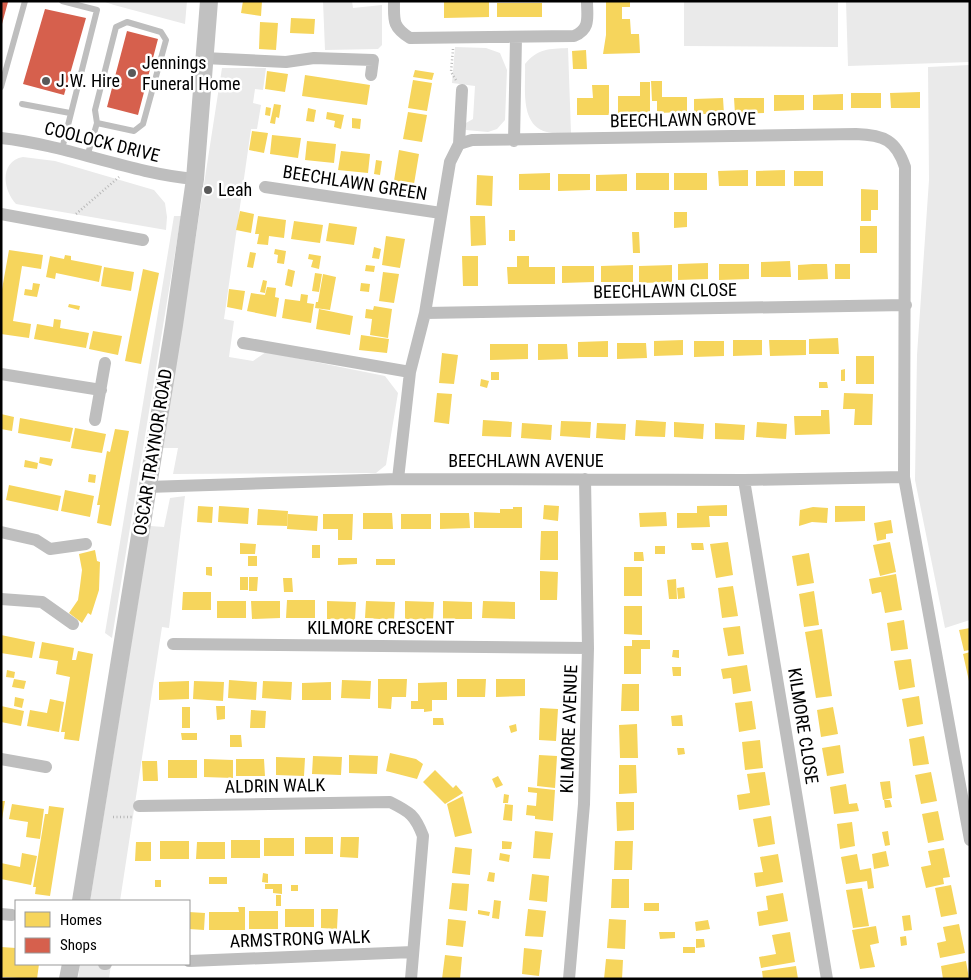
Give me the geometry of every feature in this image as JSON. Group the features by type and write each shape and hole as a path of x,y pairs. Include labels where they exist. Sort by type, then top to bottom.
{"main road":[{"name":"OSCAR TRAYNOR ROAD","path":"81,900 195,179 209,1"},
{"path":"68,979 71,965"}],"street":[{"path":"394,1 394,22 399,32 410,38 574,36 582,33 587,26 587,1"},
{"path":"514,141 516,37"},
{"path":"204,58 286,62 314,58 373,60 371,75"},
{"name":"BEECHLAWN GREEN","path":"398,479 410,372 425,313 450,162 459,144 462,90"},
{"name":"BEECHLAWN GROVE","path":"459,144 472,140 514,141 869,135 883,137 894,144 901,155 905,168 906,304"},
{"name":"COOLOCK DRIVE","path":"1,138 62,149 163,176 195,179"},
{"name":"BEECHLAWN GREEN","path":"265,187 441,213"},
{"path":"1,214 143,240"},
{"path":"906,304 904,476 970,840"},
{"name":"BEECHLAWN CLOSE","path":"425,313 906,304"},
{"path":"243,343 410,372"},
{"path":"95,420 105,364"},
{"path":"1,374 101,390"},
{"name":"BEECHLAWN AVENUE","path":"147,487 398,479 744,480 904,476"},
{"name":"KILMORE AVENUE","path":"569,979 584,804 588,648 585,479"},
{"name":"KILMORE CLOSE","path":"744,480 827,979"},
{"path":"1,532 36,540 50,549 86,544"},
{"path":"1,599 42,602 73,624"},
{"name":"KILMORE CRESCENT","path":"173,644 588,648"},
{"path":"1,760 46,767"},
{"name":"ALDRIN WALK","path":"139,806 390,802 409,811 418,821 423,836 413,952"},
{"path":"411,979 413,952"},
{"name":"ARMSTRONG WALK","path":"190,961 413,952"}],"lane":[{"path":"1,87 25,1"},
{"path":"62,1 98,10 62,149"},
{"path":"88,157 97,123 95,110 116,27 127,22 161,32 166,40 143,124 134,131 97,123"},
{"path":"22,104 70,113"}],"path":[{"path":"454,38 451,72 462,90"},
{"path":"69,226 74,215 119,178 122,166"}],"shaded area":[{"path":"102,1 187,1 185,24 114,5"},
{"path":"323,1 352,1 353,8 382,5 382,45 378,49 325,50"},
{"path":"684,1 838,1 838,47 684,46"},
{"path":"846,1 970,1 970,62 848,66"},
{"path":"455,47 486,48 500,53 507,70 505,120 497,129 488,132 466,130 466,123 473,119 475,86 452,83"},
{"path":"568,48 571,133 547,132 538,128 532,122 528,113 525,94 525,64 544,50"},
{"path":"970,65 970,620 945,628 915,480 917,355 929,180 928,67"},
{"path":"222,68 266,68 263,90 255,89 253,103 261,105 257,129 251,129 224,319 234,321 229,357 253,361 266,352 385,376 398,393 386,465 376,473 173,474 178,448 163,448"},
{"path":"23,157 55,161 154,190 165,203 166,230 16,204 8,191 6,176 10,164"},
{"path":"174,216 181,216 112,638 105,633"},
{"path":"185,496 169,628 162,627 120,900 90,900 150,526 164,527 170,498"},
{"path":"80,965 111,965 109,979 78,979"}],"building: Homes":[{"path":"243,1 262,1 261,16 241,13"},
{"path":"444,1 489,1 489,17 444,18"},
{"path":"606,1 630,1 630,7 622,7 622,19 630,19 631,34 639,34 640,53 603,54 606,35"},
{"path":"497,3 542,3 542,17 497,17"},
{"path":"291,18 315,19 314,34 290,33"},
{"path":"260,22 278,23 276,50 259,49"},
{"path":"586,50 587,69 573,69 572,51"},
{"path":"415,70 434,73 432,80 413,77"},
{"path":"267,71 288,74 285,92 265,89"},
{"path":"305,75 370,85 367,105 302,96"},
{"path":"413,80 432,83 427,111 408,108"},
{"path":"651,81 662,81 662,97 687,97 687,112 657,113 657,101 652,101"},
{"path":"640,82 650,82 650,113 618,113 618,96 640,96"},
{"path":"592,85 609,85 609,115 577,115 577,98 593,98"},
{"path":"920,92 920,108 891,108 890,93"},
{"path":"851,93 881,93 881,108 851,108"},
{"path":"843,94 843,110 813,110 813,95"},
{"path":"774,95 804,95 804,110 774,111"},
{"path":"723,98 724,114 694,114 694,99"},
{"path":"734,98 764,98 764,113 735,114"},
{"path":"274,104 281,105 279,118 276,117 275,124 270,123"},
{"path":"266,107 271,108 270,116 265,115"},
{"path":"308,108 316,110 314,122 306,121"},
{"path":"327,112 344,115 341,129 334,127 335,121 326,119"},
{"path":"408,112 427,115 422,142 403,139"},
{"path":"352,118 361,119 360,129 352,128"},
{"path":"252,131 268,133 264,153 249,150"},
{"path":"272,135 301,138 298,158 270,154"},
{"path":"307,141 336,144 334,163 305,160"},
{"path":"399,150 419,154 412,196 392,193"},
{"path":"341,151 370,154 368,173 338,170"},
{"path":"376,160 382,161 380,175 374,174"},
{"path":"748,170 748,186 719,186 718,171"},
{"path":"785,170 785,186 756,186 756,171"},
{"path":"794,171 823,171 823,186 794,186"},
{"path":"550,173 550,190 519,190 519,174"},
{"path":"636,173 669,173 669,190 636,190"},
{"path":"674,173 707,173 707,190 674,190"},
{"path":"558,174 590,174 590,190 558,191"},
{"path":"627,174 627,191 596,191 596,175"},
{"path":"477,175 493,176 492,206 476,205"},
{"path":"861,189 878,190 878,210 871,210 871,221 861,221"},
{"path":"240,211 254,214 251,233 236,230"},
{"path":"674,212 687,212 687,227 674,228"},
{"path":"258,216 286,220 284,238 269,236 268,245 257,244 259,234 255,234"},
{"path":"470,216 485,216 486,245 471,246"},
{"path":"294,221 323,225 320,243 291,239"},
{"path":"329,223 357,227 354,245 326,241"},
{"path":"860,226 877,226 877,253 860,253"},
{"path":"509,230 515,230 515,241 509,241"},
{"path":"632,232 639,232 640,253 633,253"},
{"path":"386,236 405,239 400,268 382,265"},
{"path":"374,247 381,249 379,259 372,258"},
{"path":"275,249 286,251 284,264 277,263 278,255 274,254"},
{"path":"9,250 43,255 41,269 22,266 13,321 31,324 29,338 1,334 1,295"},
{"path":"250,252 256,253 253,268 247,267"},
{"path":"309,254 321,256 319,269 311,267 313,260 308,259"},
{"path":"65,255 71,256 71,260 102,266 99,282 56,273 55,279 46,277 50,256 64,259"},
{"path":"462,256 478,256 478,286 463,286"},
{"path":"517,256 529,256 529,267 555,267 555,284 508,284 507,267 517,267"},
{"path":"790,261 791,277 761,277 761,262"},
{"path":"708,263 708,279 678,280 678,264"},
{"path":"719,264 749,264 749,279 719,280"},
{"path":"827,264 828,279 798,280 798,265"},
{"path":"835,264 850,264 850,279 835,279"},
{"path":"366,265 375,266 374,272 365,271"},
{"path":"633,265 633,282 601,282 601,266"},
{"path":"672,265 672,282 639,283 639,266"},
{"path":"562,266 594,266 594,282 562,283"},
{"path":"104,267 134,272 131,291 101,286"},
{"path":"143,269 159,273 141,364 125,361"},
{"path":"288,269 295,271 292,287 285,285"},
{"path":"383,272 399,274 394,303 379,301"},
{"path":"315,273 322,274 319,292 312,291"},
{"path":"323,274 336,277 330,310 315,308 316,302 318,302"},
{"path":"263,280 267,281 265,293 260,292"},
{"path":"33,283 40,284 37,297 24,295 25,289 32,290"},
{"path":"361,283 370,284 369,292 360,291"},
{"path":"267,287 276,288 275,297 279,298 276,317 247,311 251,293 265,295"},
{"path":"229,289 245,291 242,310 227,307"},
{"path":"301,294 308,295 307,303 314,304 311,323 282,318 285,299 300,301"},
{"path":"69,304 80,306 79,310 68,307"},
{"path":"374,306 392,309 388,338 370,335 372,319 365,318 366,309 373,310"},
{"path":"319,309 353,316 350,335 316,329"},
{"path":"54,319 61,320 60,328 89,333 86,348 34,339 37,324 53,327"},
{"path":"93,331 122,336 118,355 89,349"},
{"path":"361,335 389,339 387,353 359,350"},
{"path":"838,338 839,354 809,354 809,339"},
{"path":"683,340 683,355 654,356 654,341"},
{"path":"733,340 762,340 762,355 733,356"},
{"path":"769,340 806,340 806,355 770,356"},
{"path":"608,341 608,357 578,357 578,342"},
{"path":"694,341 724,341 724,356 694,357"},
{"path":"617,343 646,343 647,358 617,359"},
{"path":"490,344 528,344 528,359 490,360"},
{"path":"538,344 567,344 568,359 538,360"},
{"path":"442,353 458,355 454,384 439,383"},
{"path":"856,356 874,356 874,384 856,384"},
{"path":"845,369 845,381 841,381 841,370"},
{"path":"491,372 499,372 499,380 491,380"},
{"path":"481,379 489,381 487,388 480,386"},
{"path":"819,382 827,382 828,388 819,388"},
{"path":"437,393 452,394 449,424 434,422"},
{"path":"844,393 873,394 872,425 854,425 855,409 843,409"},
{"path":"821,410 829,410 830,434 795,435 794,416 821,416"},
{"path":"1,414 14,417 12,431 1,429"},
{"path":"20,418 73,428 70,442 18,433"},
{"path":"483,420 512,422 511,437 482,436"},
{"path":"636,420 666,422 665,437 635,436"},
{"path":"561,421 591,422 590,438 560,436"},
{"path":"674,422 704,424 703,439 674,437"},
{"path":"757,422 787,424 786,439 756,437"},
{"path":"522,423 552,425 551,440 521,438"},
{"path":"597,423 626,424 625,440 596,438"},
{"path":"715,423 745,425 744,440 715,439"},
{"path":"75,428 106,434 102,453 71,448"},
{"path":"115,429 129,431 111,526 97,523 100,505 97,505 107,451 110,452"},
{"path":"40,457 53,459 51,466 39,463"},
{"path":"25,460 38,463 37,469 24,467"},
{"path":"89,474 96,475 95,483 88,482"},
{"path":"9,485 61,496 58,511 6,500"},
{"path":"65,490 94,496 90,517 61,511"},
{"path":"544,505 559,506 558,521 543,519"},
{"path":"727,505 727,516 709,516 710,527 677,528 677,513 697,513 697,506"},
{"path":"198,506 213,507 212,523 197,522"},
{"path":"219,506 249,508 248,524 218,522"},
{"path":"835,506 865,506 865,521 835,522"},
{"path":"513,507 522,507 522,528 474,528 474,512 500,513 500,509 513,509"},
{"path":"813,507 828,508 827,523 812,522 799,526 800,510"},
{"path":"258,509 288,511 287,526 257,525"},
{"path":"666,512 667,526 640,527 639,513"},
{"path":"363,513 392,513 393,529 363,529"},
{"path":"440,513 469,513 470,528 440,529"},
{"path":"288,514 318,516 317,531 287,529"},
{"path":"323,514 353,514 352,540 338,540 338,529 323,529"},
{"path":"401,514 431,514 431,529 401,529"},
{"path":"891,520 893,533 886,534 886,539 877,541 874,523"},
{"path":"541,531 558,531 558,560 540,560"},
{"path":"728,542 733,575 716,578 710,544"},
{"path":"890,542 896,572 880,576 873,545"},
{"path":"240,543 256,544 255,554 240,554"},
{"path":"691,543 703,543 704,550 692,550"},
{"path":"312,545 320,545 320,558 312,558"},
{"path":"655,546 665,546 665,554 655,554"},
{"path":"95,550 97,561 100,562 99,590 91,615 88,613 82,623 69,613 78,600 82,570 79,554"},
{"path":"634,552 643,552 644,561 634,561"},
{"path":"809,553 814,583 797,586 792,556"},
{"path":"248,556 257,556 257,566 248,566"},
{"path":"338,558 357,558 357,564 338,565"},
{"path":"376,559 395,559 395,565 376,565"},
{"path":"206,567 212,567 212,576 206,575"},
{"path":"624,567 642,567 642,596 624,596"},
{"path":"540,571 558,572 557,600 540,600"},
{"path":"896,574 902,610 885,613 881,592 872,594 869,579"},
{"path":"240,577 248,577 248,590 240,590"},
{"path":"249,577 258,577 257,591 249,591"},
{"path":"283,578 292,578 293,592 284,592"},
{"path":"676,579 677,599 669,599 667,580"},
{"path":"733,586 738,616 722,618 718,588"},
{"path":"684,587 685,598 678,599 677,588"},
{"path":"814,591 819,625 804,627 799,594"},
{"path":"183,592 211,592 211,610 182,610"},
{"path":"287,600 315,600 315,618 286,618"},
{"path":"217,601 246,601 246,618 217,618"},
{"path":"251,601 280,601 280,618 252,619"},
{"path":"327,601 356,602 355,620 327,619"},
{"path":"366,601 395,602 394,620 365,618"},
{"path":"405,601 434,602 433,620 405,619"},
{"path":"443,601 472,602 472,619 443,619"},
{"path":"483,601 515,602 515,619 482,618"},
{"path":"624,606 642,606 642,635 624,634"},
{"path":"904,620 908,649 891,651 887,623"},
{"path":"740,626 744,654 728,656 723,628"},
{"path":"970,628 970,650 964,651 959,630"},
{"path":"822,629 832,696 816,698 805,632"},
{"path":"1,635 35,642 32,658 1,653"},
{"path":"632,640 650,640 650,649 641,649 641,674 624,674 624,646 632,646"},
{"path":"42,642 74,648 72,660 76,660 78,651 93,654 79,741 64,739 65,732 61,732 70,677 56,674 58,661 39,658"},
{"path":"673,650 679,650 679,658 672,657"},
{"path":"970,652 970,681 969,681 963,654"},
{"path":"911,659 915,687 899,690 894,661"},
{"path":"747,665 751,691 733,694 731,678 723,679 721,669"},
{"path":"672,667 681,667 681,676 673,676"},
{"path":"7,670 15,672 14,678 6,677"},
{"path":"14,679 26,681 24,689 12,687"},
{"path":"378,679 407,679 406,697 392,697 391,709 378,708"},
{"path":"457,679 486,679 485,697 457,697"},
{"path":"496,679 525,679 525,696 496,697"},
{"path":"229,680 257,682 256,700 228,698"},
{"path":"342,680 371,681 370,699 341,698"},
{"path":"189,681 189,699 159,700 159,682"},
{"path":"194,681 224,682 223,701 193,699"},
{"path":"263,681 292,682 291,700 262,698"},
{"path":"331,682 331,700 302,700 302,683"},
{"path":"447,682 447,700 432,700 432,711 424,712 424,709 411,709 411,701 418,701 418,683"},
{"path":"622,684 639,684 639,711 621,711"},
{"path":"919,696 923,724 907,727 902,699"},
{"path":"15,697 24,699 22,708 14,706"},
{"path":"50,699 64,702 59,732 27,726 30,710 47,713"},
{"path":"752,701 756,729 739,732 735,703"},
{"path":"1,706 24,711 21,726 1,722"},
{"path":"216,706 225,706 225,719 217,720"},
{"path":"182,707 190,707 190,728 182,728"},
{"path":"833,707 838,734 821,737 817,710"},
{"path":"540,708 558,709 556,741 539,740"},
{"path":"251,710 266,711 265,728 250,728"},
{"path":"682,715 683,726 672,726 671,716"},
{"path":"433,718 443,718 444,725 433,725"},
{"path":"516,724 517,731 511,733 509,726"},
{"path":"637,724 638,758 620,758 619,725"},
{"path":"181,733 197,733 197,740 182,740"},
{"path":"230,735 241,735 242,747 230,747"},
{"path":"924,736 929,764 913,766 909,739"},
{"path":"760,740 763,768 745,770 742,742"},
{"path":"840,745 844,773 827,776 822,748"},
{"path":"677,748 684,748 685,754 678,755"},
{"path":"390,753 416,759 423,764 417,779 386,771"},
{"path":"349,755 378,756 377,774 349,773"},
{"path":"539,755 557,756 555,788 537,786"},
{"path":"313,756 342,757 341,775 312,774"},
{"path":"276,757 305,758 304,776 276,775"},
{"path":"204,759 233,760 233,778 204,777"},
{"path":"236,759 264,759 265,776 236,776"},
{"path":"168,760 197,760 197,778 168,778"},
{"path":"142,761 157,761 158,781 143,781"},
{"path":"619,765 636,765 637,793 619,794"},
{"path":"435,770 453,788 456,785 463,793 445,804 423,782"},
{"path":"765,772 770,805 739,810 737,795 750,793 747,774"},
{"path":"931,772 937,801 921,804 915,775"},
{"path":"498,776 503,785 496,788 492,779"},
{"path":"890,781 892,798 883,800 880,782"},
{"path":"846,784 849,804 857,803 859,811 834,814 830,787"},
{"path":"528,787 555,790 553,821 535,819 535,816 526,815 527,805 536,806 537,793 528,792"},
{"path":"504,794 509,795 508,803 503,803"},
{"path":"463,796 472,833 455,837 447,804"},
{"path":"884,800 890,800 892,807 885,808"},
{"path":"1,801 5,801 2,819 1,818"},
{"path":"616,802 634,802 634,830 617,831"},
{"path":"12,804 44,809 40,839 26,837 28,822 9,819"},
{"path":"505,804 513,805 512,821 503,820"},
{"path":"49,806 64,808 50,896 35,894 36,887 33,887 45,814 48,814"},
{"path":"938,811 944,840 928,843 922,814"},
{"path":"771,816 775,844 758,847 753,819"},
{"path":"852,822 855,846 840,849 837,824"},
{"path":"535,831 553,833 550,859 533,858"},
{"path":"888,831 890,845 885,846 882,832"},
{"path":"305,837 333,837 333,854 305,854"},
{"path":"341,837 359,837 358,858 340,857"},
{"path":"264,838 294,838 294,856 264,856"},
{"path":"231,840 260,840 260,858 231,858"},
{"path":"160,841 189,841 189,859 160,859"},
{"path":"502,841 512,842 511,849 502,849"},
{"path":"615,841 633,841 632,870 614,870"},
{"path":"136,842 151,842 151,861 135,861"},
{"path":"197,842 225,842 225,859 196,859"},
{"path":"455,847 472,849 470,875 452,873"},
{"path":"944,848 950,877 943,878 944,884 926,888 921,867 931,865 928,851"},
{"path":"886,851 889,866 874,869 872,854"},
{"path":"22,853 37,856 31,885 1,879 1,863 20,867"},
{"path":"500,853 510,855 509,862 499,860"},
{"path":"778,854 783,882 756,887 754,873 763,872 760,857"},
{"path":"857,854 860,870 871,868 874,888 868,889 867,881 846,884 841,857"},
{"path":"489,872 495,873 494,882 487,881"},
{"path":"263,873 268,874 268,883 262,882"},
{"path":"532,874 549,876 547,902 529,900"},
{"path":"209,877 227,877 227,884 209,884"},
{"path":"612,879 629,879 629,908 611,908"},
{"path":"155,880 161,880 161,887 155,887"},
{"path":"452,883 469,884 467,911 449,909"},
{"path":"265,884 282,884 282,894 273,893 273,889 265,889"},
{"path":"291,885 298,885 298,891 291,891"},
{"path":"951,885 957,914 941,917 935,888"},
{"path":"862,888 869,926 853,928 846,890"},
{"path":"783,893 788,921 759,926 757,912 768,910 766,896"},
{"path":"276,895 281,895 281,906 276,906"},
{"path":"494,900 501,901 499,919 492,918"},
{"path":"644,903 659,903 659,911 644,911"},
{"path":"238,907 245,907 245,930 209,930 209,912 239,912"},
{"path":"285,909 314,909 314,927 285,927"},
{"path":"321,909 338,909 337,929 321,928"},
{"path":"528,909 546,911 543,937 525,936"},
{"path":"478,910 490,912 489,916 478,914"},
{"path":"249,911 278,911 278,929 249,929"},
{"path":"190,912 205,913 204,930 190,929"},
{"path":"910,915 912,930 904,931 902,916"},
{"path":"448,919 466,921 463,947 446,945"},
{"path":"609,919 626,920 625,949 607,948"},
{"path":"708,920 710,929 696,931 695,922"},
{"path":"959,924 965,953 940,958 937,943 946,941 943,927"},
{"path":"876,926 879,943 870,945 875,967 860,969 852,930"},
{"path":"659,932 675,932 675,938 660,939"},
{"path":"790,932 795,962 761,968 759,957 776,954 772,935"},
{"path":"906,936 907,945 901,946 900,937"},
{"path":"696,939 704,939 705,947 696,948"},
{"path":"1,947 15,948 15,965 39,965 37,979 1,977"},
{"path":"683,947 695,947 695,953 683,953"},
{"path":"524,948 542,950 539,976 522,974"},
{"path":"445,955 462,957 460,979 442,979"},
{"path":"606,959 623,960 622,979 604,979"},
{"path":"966,961 969,979 943,979 941,966"},
{"path":"796,966 798,979 763,979 762,971"}],"building: Shops":[{"path":"1,1 8,2 2,24 1,24"},
{"path":"45,9 86,18 64,95 23,84"},
{"name":"Jennings Funeral Home","path":"127,31 158,39 138,115 107,107"}],"place":[{"name":"Jennings Funeral Home","path":"132,73"},
{"name":"J.W. Hire","path":"46,81"},
{"name":"Leah","path":"208,190"}]}
